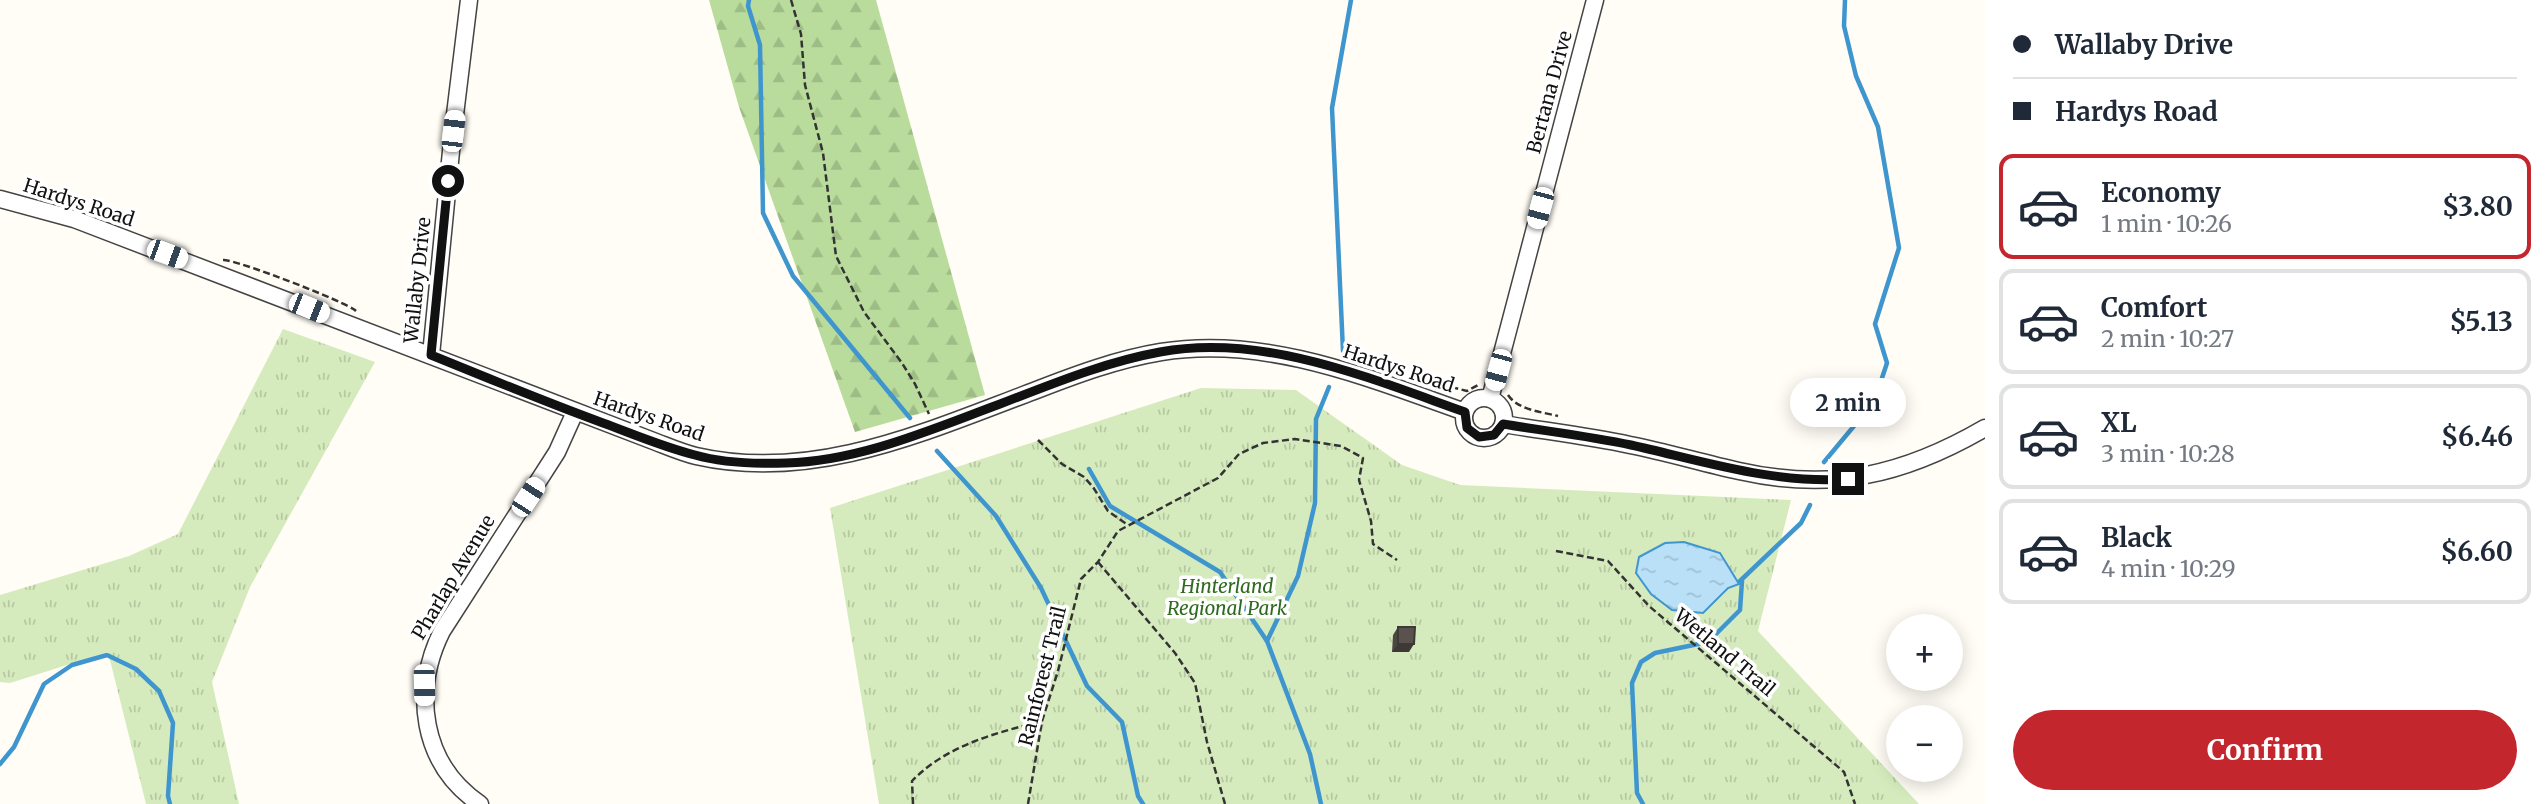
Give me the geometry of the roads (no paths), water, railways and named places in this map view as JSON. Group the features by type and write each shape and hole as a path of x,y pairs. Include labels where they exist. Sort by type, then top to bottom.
{"street":[{"name":"Wallaby Drive","path":"431,355 469,0"},
{"name":"Bertana Drive","path":"1490,399 1595,0"},
{"name":"Hardys Road","path":"0,199 74,219 696,456 786,463 820,460 873,449 1110,364 1161,352 1202,348 1247,350 1347,371 1465,412"},
{"path":"1477,399 1490,399 1502,408 1503,424 1494,435 1479,437 1467,428 1465,412 1477,399"},
{"name":"Pharlap Avenue","path":"480,804 461,789 431,738 424,706 431,652 557,452 575,412"},
{"path":"1503,424 1630,445 1742,472 1792,479 1829,480 1895,470 1947,450 1985,428"}],"water":[{"path":"1684,542 1720,553 1739,584 1728,588 1703,613 1672,610 1651,594 1636,573 1639,557 1665,543"}],"waterway":[{"path":"749,0 748,6 760,45 763,213 793,276 910,418"},
{"path":"1343,351 1332,108 1351,0"},
{"path":"1824,462 1874,402 1887,363 1875,324 1899,248 1878,127 1856,76 1844,26 1845,0"},
{"path":"1267,641 1298,576 1315,503 1316,419 1329,387"},
{"path":"937,451 996,516 1041,588 1087,686 1122,722 1138,796 1143,804"},
{"path":"1089,469 1110,506 1220,572 1267,641 1310,754 1321,804"},
{"path":"1740,581 1801,523 1810,505"},
{"path":"1643,804 1637,793 1632,683 1641,662 1655,653 1708,642 1740,610 1742,581"},
{"path":"0,764 14,747 44,684 72,665 107,655 136,669 159,691 173,723 168,796 170,804"}],"park label":[{"name":"Hinterland Regional Park","path":"1227,597"}]}
